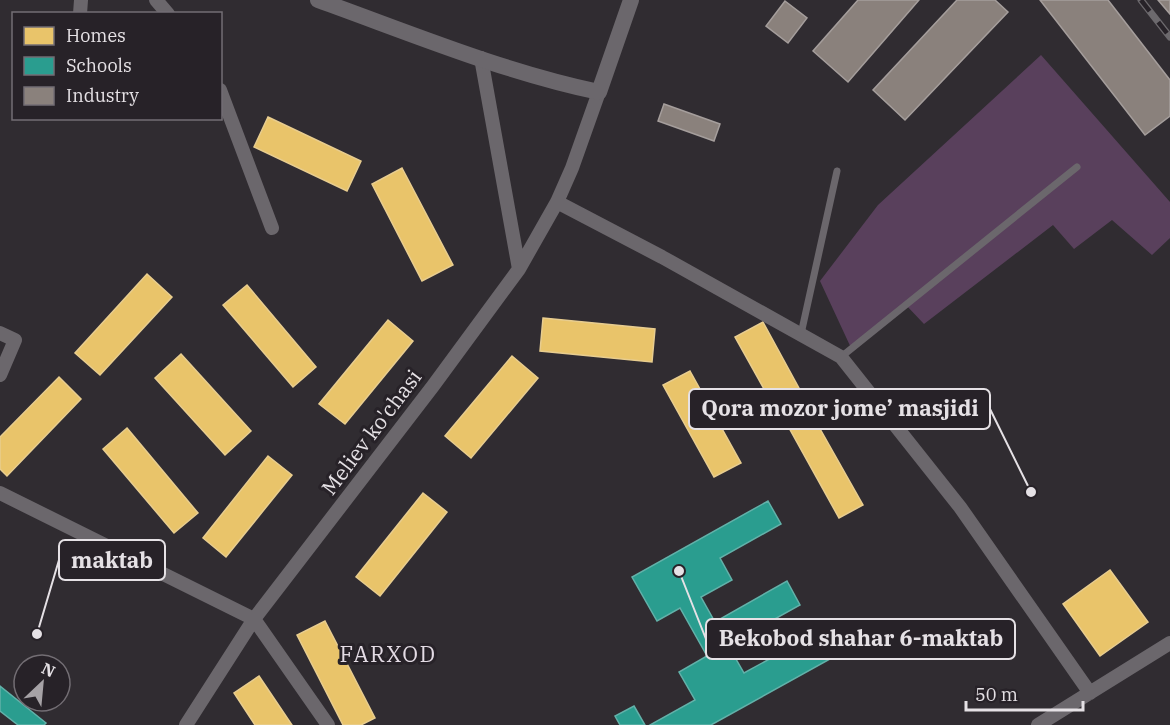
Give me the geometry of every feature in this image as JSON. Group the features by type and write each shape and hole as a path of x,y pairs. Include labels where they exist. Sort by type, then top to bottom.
{"street":[{"path":"156,0 166,12"},
{"path":"318,0 481,58 563,84 599,92 631,0"},
{"path":"481,58 519,269"},
{"name":"Meliev ko'chasi","path":"186,725 254,618 426,395 519,269 557,202 572,168 599,92"},
{"path":"222,95 272,228"},
{"path":"557,202 662,257 841,357 960,507 1090,693"},
{"path":"0,333 15,340 0,375"},
{"path":"0,493 254,618 328,725"},
{"path":"1038,725 1170,643"}],"lane":[{"path":"841,357 1077,166"},
{"path":"801,334 837,171"}],"shaded area":[{"path":"1041,55 1170,202 1170,238 1152,255 1112,220 1074,249 1053,225 924,324 905,304 852,350 820,281 878,205"}],"building: Homes":[{"path":"268,117 361,161 347,191 254,147"},
{"path":"402,168 453,265 422,281 372,184"},
{"path":"147,274 172,297 100,375 75,353"},
{"path":"247,285 316,367 293,387 223,305"},
{"path":"543,318 655,329 652,362 540,351"},
{"path":"388,320 413,341 345,424 319,404"},
{"path":"763,322 800,390 773,405 735,337"},
{"path":"181,354 251,431 225,455 155,378"},
{"path":"512,356 538,378 471,458 445,436"},
{"path":"690,371 741,463 714,477 663,385"},
{"path":"59,377 81,399 7,476 0,469 0,437"},
{"path":"806,404 863,505 839,518 783,417"},
{"path":"127,428 198,513 174,533 103,449"},
{"path":"268,456 292,475 226,557 203,538"},
{"path":"423,493 447,512 380,596 356,577"},
{"path":"1110,570 1148,622 1100,656 1063,604"},
{"path":"325,621 375,718 361,725 343,725 297,635"},
{"path":"259,676 292,725 255,725 234,693"}],"building: Schools":[{"path":"768,501 781,524 720,558 732,580 701,597 715,622 787,581 800,605 728,645 744,673 815,634 830,659 711,725 650,725 695,700 679,672 707,656 680,608 657,621 632,577"},
{"path":"0,686 12,696 12,713 34,713 46,723 44,725 18,725 0,711"},
{"path":"634,706 645,725 620,725 615,716"}],"building: Industry":[{"path":"858,0 919,0 848,82 813,51"},
{"path":"957,0 995,0 1008,12 905,120 873,90"},
{"path":"1040,0 1108,0 1170,80 1170,116 1145,135"},
{"path":"1158,0 1170,0 1170,14"},
{"path":"785,1 807,18 788,43 766,26"},
{"path":"664,104 720,124 714,141 658,121"}],"railway":[{"path":"1141,0 1170,37"}],"place":[{"name":"Qora mozor jome’ masjidi","path":"1031,492"},
{"name":"Bekobod shahar 6-maktab","path":"679,571"},
{"name":"maktab","path":"37,634"}],"district":[{"name":"FARXOD","path":"388,653"}]}
